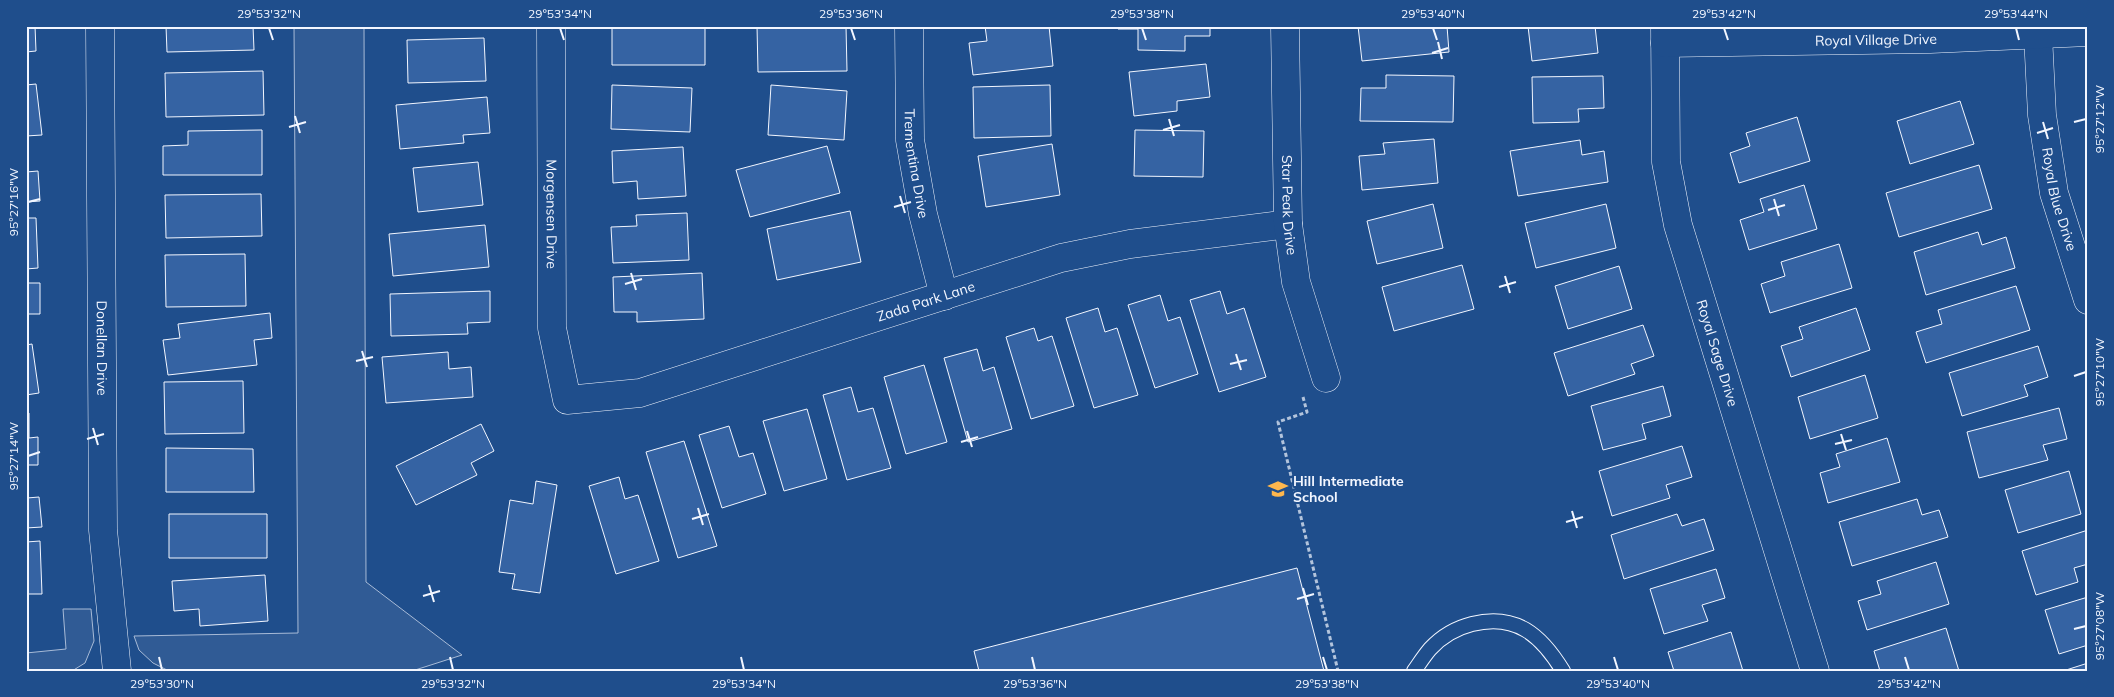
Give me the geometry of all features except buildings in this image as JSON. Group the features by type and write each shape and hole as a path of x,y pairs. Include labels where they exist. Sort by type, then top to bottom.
{"street":[{"name":"Donellan Drive","path":"100,26 103,530 117,671"},
{"name":"Morgensen Drive","path":"551,26 552,328 567,400"},
{"name":"Trementina Drive","path":"909,26 910,140 923,214 944,296"},
{"name":"Star Peak Drive","path":"1284,26 1288,224 1296,282 1326,378"},
{"name":"Royal Village Drive","path":"1665,35 2038,36 2088,32"},
{"name":"Royal Sage Drive","path":"1665,35 1666,162 1678,224 1815,671"},
{"name":"Royal Blue Drive","path":"2038,36 2042,115 2054,193 2088,300"},
{"name":"Zada Park Lane","path":"567,400 640,393 1061,258 1130,244 1288,224"}],"lane":[{"path":"1414,671 1431,648 1457,628 1486,620 1509,622 1529,631 1548,649 1563,671"}],"path":[{"path":"1326,378 1301,389 1307,412 1278,422 1338,671"}],"shaded area":[{"path":"294,26 364,26 366,582 462,655 412,671 169,671 153,663 139,650 134,636 298,633"},
{"path":"63,609 91,609 94,641 85,663 72,671 26,671 26,653 66,649"}],"place":[{"name":"Hill Intermediate School","path":"1278,489"}]}
